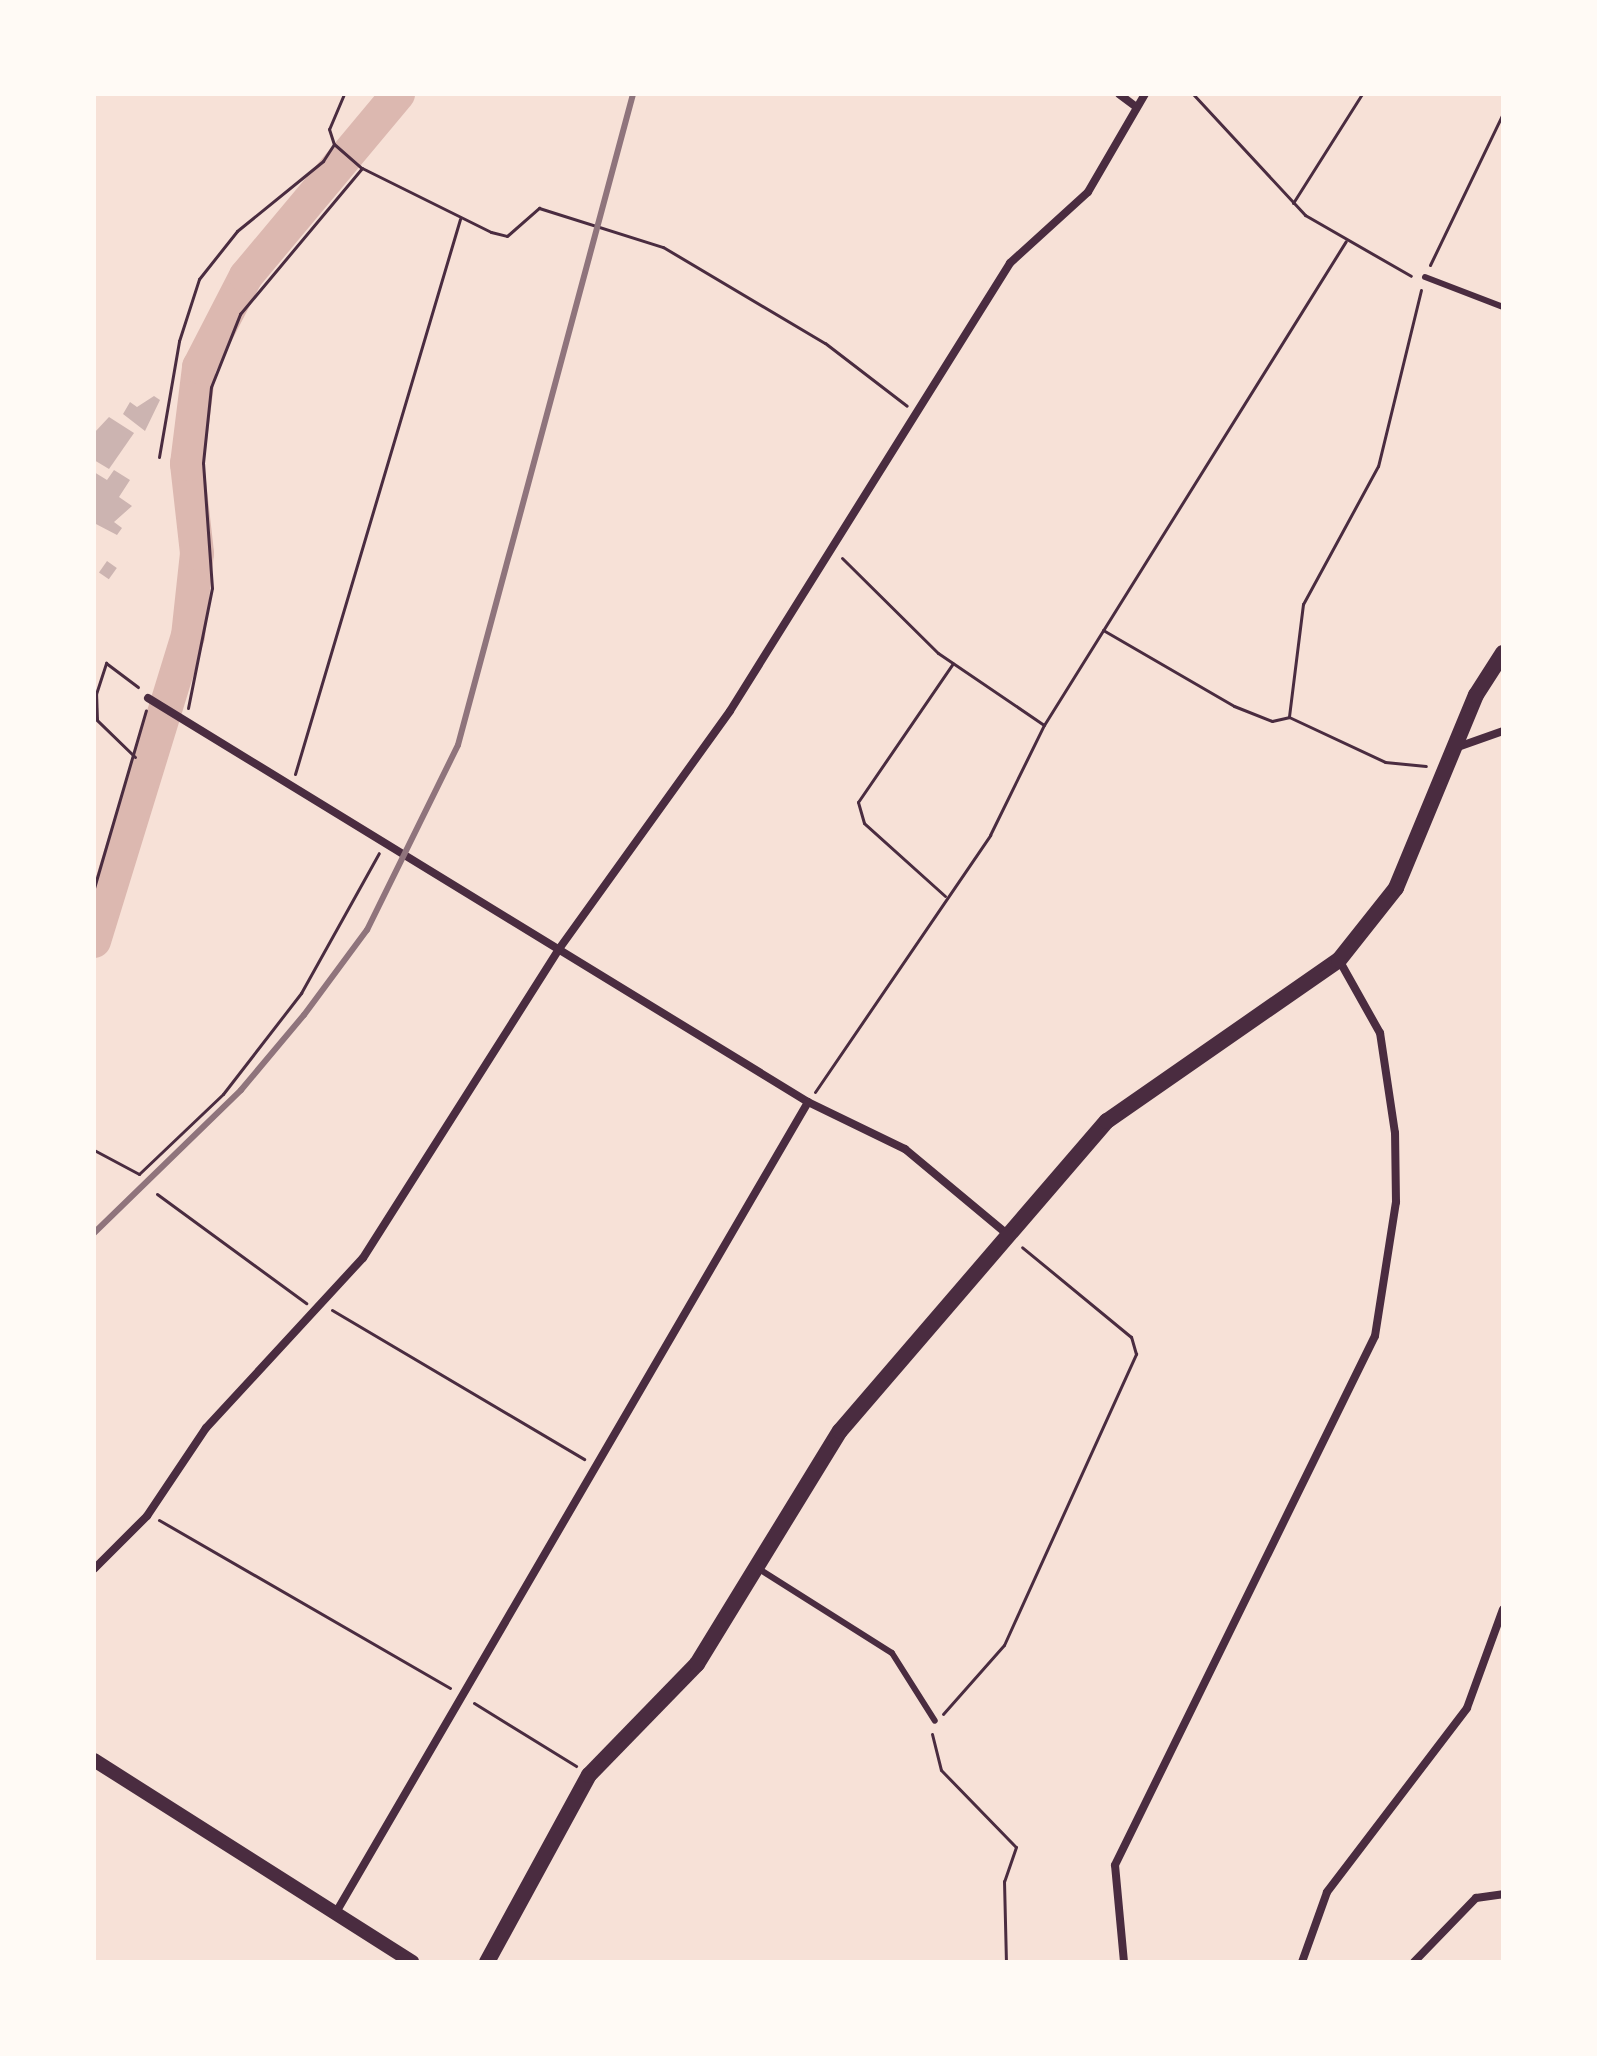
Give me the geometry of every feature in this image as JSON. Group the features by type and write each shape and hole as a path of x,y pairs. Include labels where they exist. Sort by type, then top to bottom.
{"main road":[{"path":"487,1962 589,1775 697,1664 840,1431 1007,1234 1134,1098 1339,960 1396,888 1454,748 1503,653"}],"street":[{"path":"1119,94 1136,107"},
{"path":"94,1569 149,1514 206,1428 363,1258 559,949 730,711 1010,263 1088,192 1145,94"},
{"path":"148,698 182,713 808,1102 905,1149 1007,1234"},
{"path":"1454,748 1503,731"},
{"path":"1124,1962 1115,1865 1375,1336 1396,1202 1395,1133 1380,1033 1339,960"},
{"path":"338,1909 459,1694 808,1102"},
{"path":"1302,1962 1327,1892 1467,1708 1503,1609"},
{"path":"94,1760 338,1909 412,1962"},
{"path":"1414,1962 1476,1898 1503,1894"}],"lane":[{"path":"1425,277 1503,307"},
{"path":"757,1568 892,1653 935,1721"}],"path":[{"path":"344,94 329,129 334,144 362,168 460,219 507,236 539,208 663,247 825,343 916,414"},
{"path":"1193,94 1293,203 1346,241 1423,281 1378,466 1303,604 1289,717"},
{"path":"1293,203 1362,94"},
{"path":"1425,277 1503,113"},
{"path":"159,457 179,341 199,279 237,231 323,161 334,144"},
{"path":"182,713 212,588 203,463 211,387 240,314 362,168"},
{"path":"293,782 460,219"},
{"path":"808,1102 945,896 990,835 1044,725 1346,241"},
{"path":"832,551 953,663 1044,725"},
{"path":"1103,630 1244,710 1272,721 1289,717 1385,762 1446,768"},
{"path":"94,888 135,757 148,698 106,663 97,720 135,757"},
{"path":"945,896 864,823 858,802 953,663"},
{"path":"94,1150 139,1174 223,1094 301,993 386,839"},
{"path":"157,1194 318,1307 594,1465"},
{"path":"1006,1962 1004,1881 1016,1847 941,1770 932,1751 935,1721 1004,1645 1136,1354 1131,1337 1007,1234"},
{"path":"149,1514 459,1694 589,1775"}],"building":[{"path":"154,396 160,400 145,431 123,414 130,402 137,407"},
{"path":"109,417 134,433 109,469 94,460 94,433"},
{"path":"114,470 130,480 119,497 132,506 114,522 122,528 117,535 94,523 94,472 107,480"},
{"path":"107,561 117,568 109,579 99,572"}],"waterway":[{"path":"94,941 188,636 197,553 187,464 199,367 246,276 398,94"}],"railway":[{"path":"94,1233 241,1090 304,1015 367,930 458,745 633,94"}]}
